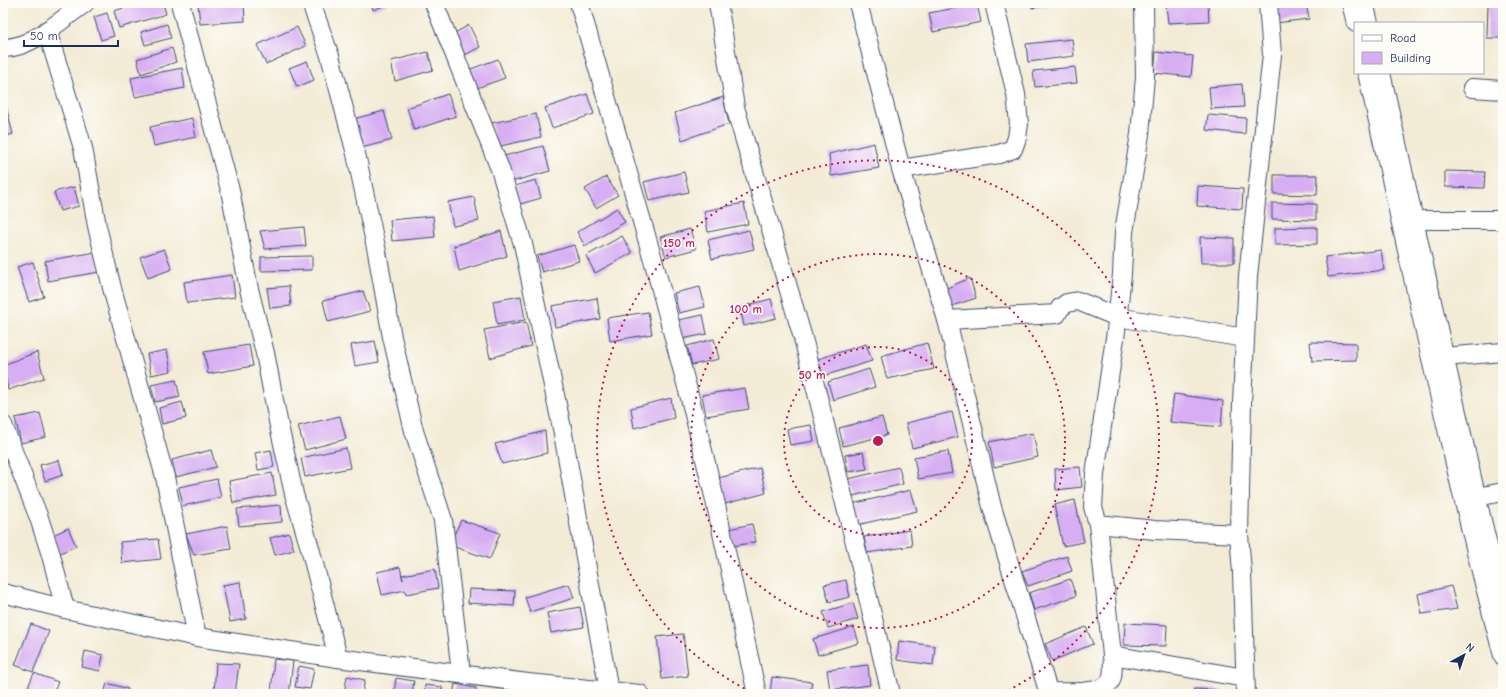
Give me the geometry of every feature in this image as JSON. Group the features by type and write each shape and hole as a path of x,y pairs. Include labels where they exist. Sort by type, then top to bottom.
{"street":[{"path":"3,48 12,48 23,44 47,30 85,3"},
{"path":"180,3 230,190 249,289 265,353 294,494 310,548 338,658"},
{"path":"311,3 330,56 356,154 377,252 392,337 414,431 443,520 461,673"},
{"path":"434,3 500,168 523,244 562,428 609,691"},
{"path":"579,3 654,263 692,402 757,694"},
{"path":"718,3 735,107 803,338 856,547 891,694"},
{"path":"858,3 901,169 948,320 992,507 1049,693 1096,691 1105,687 1111,680 1113,671 1098,524 1093,507 1095,474 1122,274 1124,232 1140,134 1145,77 1144,3"},
{"path":"901,169 1000,154 1013,149 1017,138 1019,124 1016,94 994,3"},
{"path":"1112,655 1121,655 1245,686 1242,572 1239,534 1242,403 1248,276 1272,55 1268,3"},
{"path":"1351,3 1356,22"},
{"path":"1364,3 1369,22"},
{"path":"47,30 83,148 97,226 113,292 165,477 196,637"},
{"path":"1367,74 1402,223 1431,359 1476,550 1503,656"},
{"path":"1381,74 1415,220 1444,357 1503,606"},
{"path":"1472,88 1503,90"},
{"path":"1415,220 1503,220"},
{"path":"948,320 1057,314 1060,308 1067,303 1078,301 1117,317 1245,338"},
{"path":"1444,357 1503,352"},
{"path":"3,425 39,518 51,555 65,609"},
{"path":"1477,497 1503,492"},
{"path":"1098,524 1155,530 1239,534"},
{"path":"3,593 65,609 196,637 338,658 528,683 640,694"}],"building":[{"path":"140,3 163,3 166,14 119,28 114,11"},
{"path":"244,3 245,21 200,24 198,4"},
{"path":"371,3 391,3 373,10"},
{"path":"1031,3 1056,3 1056,4 1032,8"},
{"path":"1208,3 1209,21 1168,23 1166,5"},
{"path":"1272,3 1306,3 1309,19 1275,23"},
{"path":"1488,3 1503,3 1503,38 1487,38"},
{"path":"977,4 981,22 933,32 929,13"},
{"path":"107,13 114,36 101,40 94,17"},
{"path":"167,24 171,38 145,45 141,32"},
{"path":"469,25 480,47 465,55 453,34"},
{"path":"297,27 306,46 266,64 257,45"},
{"path":"1072,39 1074,56 1028,62 1026,44"},
{"path":"172,48 176,62 141,74 137,59"},
{"path":"428,52 433,70 395,81 391,61"},
{"path":"1156,52 1193,56 1191,77 1154,73"},
{"path":"498,59 505,78 474,89 468,70"},
{"path":"307,61 314,80 297,87 289,68"},
{"path":"1075,67 1077,83 1035,87 1033,71"},
{"path":"182,68 185,88 135,97 131,78"},
{"path":"1242,84 1244,107 1211,109 1209,87"},
{"path":"448,94 456,116 414,130 407,108"},
{"path":"587,94 594,114 552,128 545,108"},
{"path":"723,97 729,124 682,140 675,113"},
{"path":"4,98 13,134 3,137 3,99"},
{"path":"384,111 392,140 361,148 353,119"},
{"path":"536,114 541,137 496,147 491,123"},
{"path":"1208,115 1246,118 1245,134 1206,130"},
{"path":"192,118 196,137 154,146 150,127"},
{"path":"874,143 879,168 831,176 829,154"},
{"path":"543,146 550,171 511,182 504,156"},
{"path":"1445,171 1485,172 1484,188 1445,187"},
{"path":"684,172 689,192 649,201 644,182"},
{"path":"1274,175 1318,175 1317,195 1274,194"},
{"path":"606,177 618,195 596,208 585,189"},
{"path":"536,180 541,198 517,205 511,187"},
{"path":"1198,186 1243,189 1242,209 1197,206"},
{"path":"74,187 79,206 60,211 54,192"},
{"path":"474,197 479,221 453,226 448,202"},
{"path":"744,203 748,224 708,232 704,211"},
{"path":"1272,203 1316,204 1316,220 1272,219"},
{"path":"617,208 625,222 585,246 577,232"},
{"path":"433,216 435,237 392,241 390,220"},
{"path":"304,227 306,246 265,249 260,231"},
{"path":"1317,227 1317,244 1275,245 1275,228"},
{"path":"690,229 696,249 666,257 660,237"},
{"path":"749,230 754,249 712,259 708,240"},
{"path":"501,231 507,256 459,271 454,246"},
{"path":"622,236 632,253 595,273 586,256"},
{"path":"1200,237 1234,238 1234,263 1201,263"},
{"path":"574,245 579,261 542,272 537,256"},
{"path":"164,249 172,269 148,278 140,257"},
{"path":"1381,250 1384,270 1328,277 1325,257"},
{"path":"96,252 99,272 48,281 45,261"},
{"path":"312,256 312,270 261,271 261,257"},
{"path":"33,262 44,297 29,302 17,267"},
{"path":"232,275 235,297 187,303 184,282"},
{"path":"970,278 976,298 952,306 947,288"},
{"path":"289,286 291,306 270,308 267,288"},
{"path":"700,287 705,307 679,313 674,293"},
{"path":"363,291 370,311 328,322 323,301"},
{"path":"521,296 525,320 497,325 493,301"},
{"path":"597,298 600,319 555,327 552,306"},
{"path":"771,299 776,318 744,326 740,307"},
{"path":"648,312 652,334 610,341 607,318"},
{"path":"703,315 707,334 682,339 678,320"},
{"path":"526,322 531,346 490,358 484,330"},
{"path":"714,339 719,359 692,365 687,346"},
{"path":"375,341 379,362 355,366 351,345"},
{"path":"1310,342 1356,343 1356,360 1312,361"},
{"path":"927,343 934,369 887,379 881,356"},
{"path":"866,344 872,361 823,376 818,359"},
{"path":"249,345 253,366 208,374 204,352"},
{"path":"167,350 171,371 151,375 147,354"},
{"path":"37,352 44,378 8,390 3,365"},
{"path":"869,369 875,387 833,400 828,382"},
{"path":"176,380 180,397 155,402 151,385"},
{"path":"745,388 749,409 706,416 702,395"},
{"path":"1174,394 1223,401 1221,427 1170,422"},
{"path":"671,398 674,418 634,428 631,408"},
{"path":"182,402 186,418 162,424 159,408"},
{"path":"952,412 958,437 912,448 906,423"},
{"path":"40,413 46,437 21,443 15,418"},
{"path":"340,416 346,439 305,450 298,426"},
{"path":"882,417 887,435 843,446 839,428"},
{"path":"811,425 814,441 790,445 787,429"},
{"path":"545,431 547,453 502,464 495,444"},
{"path":"1033,433 1038,457 994,467 989,442"},
{"path":"346,448 350,468 305,477 301,458"},
{"path":"211,450 216,467 176,477 172,460"},
{"path":"271,450 274,467 258,470 255,453"},
{"path":"948,451 952,473 918,479 914,457"},
{"path":"863,452 867,469 848,472 845,455"},
{"path":"59,460 63,475 45,481 40,465"},
{"path":"899,467 903,484 852,496 848,479"},
{"path":"1080,467 1082,487 1056,490 1055,469"},
{"path":"760,468 766,493 721,505 714,479"},
{"path":"272,473 276,495 233,503 229,481"},
{"path":"217,479 221,497 183,506 179,487"},
{"path":"911,490 917,511 857,525 852,504"},
{"path":"1075,500 1084,542 1063,546 1054,505"},
{"path":"281,505 282,522 239,526 237,509"},
{"path":"461,520 500,533 490,559 449,545"},
{"path":"752,524 756,542 733,546 729,529"},
{"path":"227,526 231,549 194,555 186,534"},
{"path":"68,528 76,546 60,553 53,535"},
{"path":"910,530 912,546 867,553 864,537"},
{"path":"289,533 294,550 275,555 270,538"},
{"path":"158,539 161,559 122,563 120,542"},
{"path":"1067,556 1072,571 1028,586 1022,571"},
{"path":"400,567 403,580 402,575 435,569 438,588 406,594 405,590 382,595 377,572"},
{"path":"1070,579 1076,596 1034,610 1029,593"},
{"path":"846,580 850,597 829,602 824,585"},
{"path":"240,582 246,619 230,622 223,585"},
{"path":"569,584 574,598 530,612 525,597"},
{"path":"1451,586 1457,609 1422,614 1418,594"},
{"path":"469,589 515,591 514,606 468,603"},
{"path":"853,603 858,619 828,628 823,612"},
{"path":"580,607 584,627 551,633 547,613"},
{"path":"1125,623 1167,625 1166,646 1124,645"},
{"path":"31,624 49,631 33,672 15,665"},
{"path":"854,627 859,643 818,655 813,639"},
{"path":"1086,627 1093,644 1052,661 1045,644"},
{"path":"683,634 688,676 662,679 657,637"},
{"path":"899,641 935,646 933,665 897,660"},
{"path":"85,651 103,655 100,671 82,667"},
{"path":"274,659 293,661 289,694 271,694"},
{"path":"216,663 239,664 235,694 214,694"},
{"path":"868,665 870,685 830,690 827,670"},
{"path":"299,666 314,669 310,689 295,687"},
{"path":"34,673 58,682 53,694 25,694"},
{"path":"347,676 365,680 362,694 344,694"},
{"path":"772,677 812,682 810,694 770,693"},
{"path":"396,678 414,681 412,694 394,694"},
{"path":"107,683 128,689 126,694 104,694"},
{"path":"455,684 476,688 475,694 453,694"},
{"path":"425,685 442,687 441,694 424,694"},
{"path":"1194,689 1219,690 1219,694 1193,694"}]}
